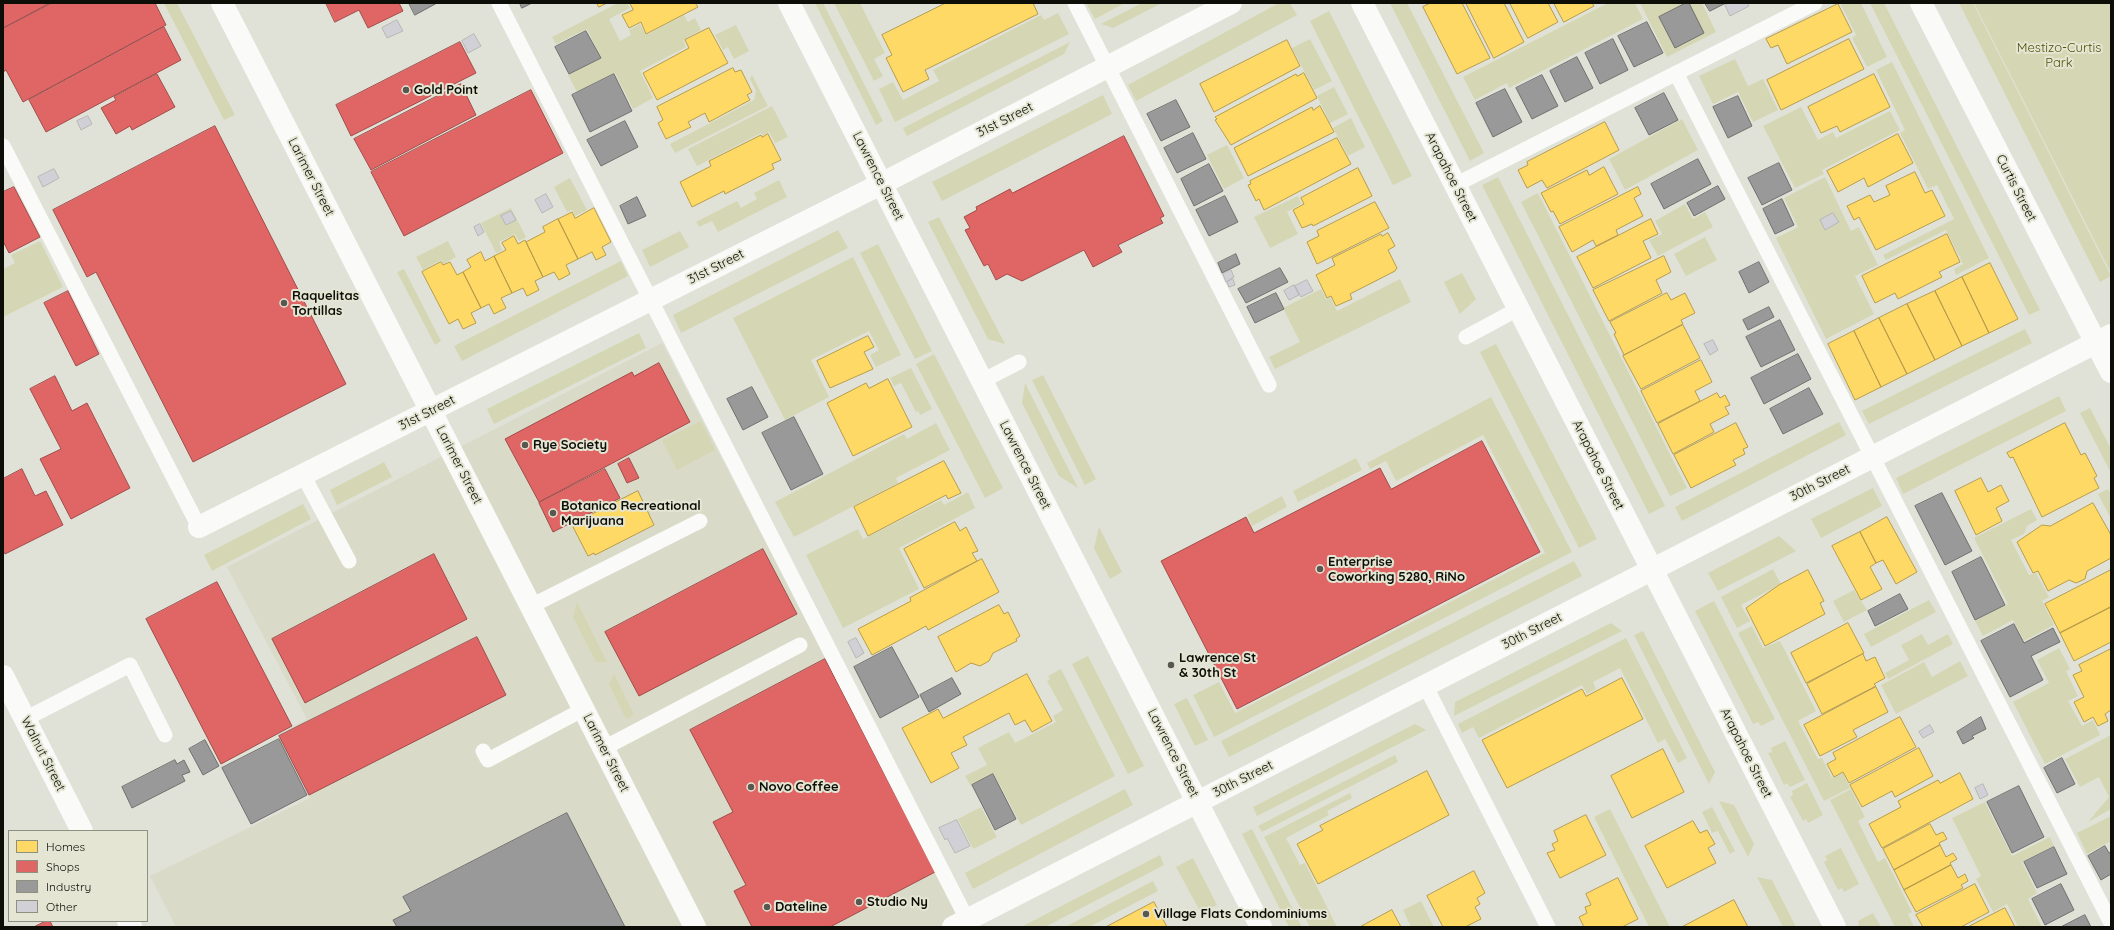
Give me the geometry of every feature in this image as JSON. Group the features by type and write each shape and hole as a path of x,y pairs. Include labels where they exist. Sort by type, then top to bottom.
{"street":[{"name":"Larimer Street","path":"222,3 695,927"},
{"name":"Lawrence Street","path":"789,3 1261,927"},
{"name":"31st Street","path":"199,527 882,184 1232,3"},
{"name":"Arapahoe Street","path":"1362,3 1835,927"},
{"name":"Curtis Street","path":"1921,3 2103,339 2111,372"},
{"name":"30th Street","path":"964,924 1425,685 2103,339"},
{"name":"Walnut Street","path":"3,676 81,830"}],"lane":[{"path":"499,3 964,924"},
{"path":"1075,3 1269,385"},
{"path":"1455,185 1815,3"},
{"path":"1676,73 2111,923"},
{"path":"3,146 199,527"},
{"path":"1466,337 1518,309"},
{"path":"982,381 1019,362"},
{"path":"303,476 349,561"},
{"path":"531,606 700,521"},
{"path":"604,748 800,645"},
{"path":"25,719 130,665 165,735"},
{"path":"1425,685 1548,927"},
{"path":"483,751 488,760 584,709"}],"shaded area":[{"path":"662,343 965,927 176,927 150,876 310,798 278,735 307,719 227,567"}],"green space":[{"path":"164,3 177,3 235,115 224,120"},
{"path":"618,3 627,3 630,8 609,19 620,41 631,35 629,30 640,24 646,35 684,15 688,22 695,18 701,30 683,40 686,47 640,71 653,98 633,109 615,73 577,92 568,75 601,58 587,29 556,44 552,37"},
{"path":"815,3 823,3 883,121 876,125"},
{"path":"834,3 860,3 885,53 874,59 883,76 874,81"},
{"path":"1086,3 1125,3 1095,19"},
{"path":"1142,3 1162,3 1113,28 1101,24"},
{"path":"1279,3 1290,3 1297,15 1136,101 1128,85"},
{"path":"1390,3 1407,3 1484,153 1470,161"},
{"path":"1608,3 1635,3 1643,19 1509,88 1507,83 1475,100 1463,77"},
{"path":"1640,3 1702,3 1716,32 1667,57"},
{"path":"1840,3 1861,3 1887,57 1867,67 1852,38 1856,35"},
{"path":"1870,3 1884,3 2040,310 2029,315"},
{"path":"1959,3 1973,3 2111,276 2100,282"},
{"name":"Mestizo-Curtis Park","path":"1974,3 2111,3 2111,273"},
{"path":"1329,11 1412,176 1393,185 1310,21"},
{"path":"1058,13 1069,34 895,122 879,89 893,82 903,100 939,81 933,70 1041,15 1044,20"},
{"path":"736,25 749,51 734,59 728,47 723,50 715,35"},
{"path":"1310,39 1332,81 1314,90 1292,48"},
{"path":"1070,42 1064,54 907,136 903,128"},
{"path":"1735,59 1748,86 1763,79 1778,110 1753,122 1738,92 1713,104 1699,76"},
{"path":"1892,62 1989,258 1956,275 1954,269 1963,264 1946,230 1886,260 1883,255 1954,219 1937,185 1928,189 1900,133 1905,130 1876,70"},
{"path":"752,75 768,106 675,153 670,144 754,100 756,91 750,79"},
{"path":"1334,87 1348,114 1330,123 1317,96"},
{"path":"1103,95 1112,114 942,201 932,182"},
{"path":"772,106 788,137 775,143 769,132 763,136 761,133 697,166 688,149"},
{"path":"1801,107 1818,140 1833,132 1836,138 1890,111 1900,130 1822,170 1824,174 1795,188 1763,126"},
{"path":"1351,118 1365,147 1348,156 1333,128"},
{"path":"1682,119 1698,150 1625,190 1609,159"},
{"path":"1227,145 1244,178 1224,189 1207,155"},
{"path":"1498,177 1665,506 1649,514 1482,185"},
{"path":"1825,177 1851,231 1859,227 1878,265 1855,276 1874,314 1826,339 1776,238 1798,227 1784,198"},
{"path":"570,178 587,210 575,216 572,210 567,212 554,187"},
{"path":"779,180 787,197 718,232 712,221 699,227 696,222 737,201 741,208 757,199 754,193"},
{"path":"1538,193 1687,488 1670,496 1521,202"},
{"path":"1298,196 1301,204 1287,212 1298,234 1270,248 1254,217"},
{"path":"1685,204 1693,219 1705,212 1713,227 1658,256 1649,240 1662,234 1655,221"},
{"path":"511,208 526,237 519,241 515,234 499,242 502,250 496,253 481,223"},
{"path":"939,217 1005,344 988,339 928,222"},
{"path":"838,230 848,248 681,333 673,315"},
{"path":"680,231 689,247 650,267 642,250"},
{"path":"1705,237 1717,260 1686,276 1674,254"},
{"path":"40,241 63,287 3,317 3,269 15,263 11,255"},
{"path":"448,241 456,257 443,264 441,260 423,270 416,257"},
{"path":"878,244 932,351 915,359 860,253"},
{"path":"853,257 901,355 876,367 870,355 879,350 869,331 811,360 829,397 785,420 733,318"},
{"path":"621,261 628,276 462,361 454,346"},
{"path":"404,269 441,341 435,345 397,272"},
{"path":"1462,273 1476,299 1460,314 1444,282"},
{"path":"1400,279 1411,302 1275,369 1269,357 1300,342 1283,308 1321,289 1327,300 1330,297 1337,311"},
{"path":"2025,329 2032,343 1869,424 1862,411"},
{"path":"639,333 646,348 494,424 487,409"},
{"path":"1496,344 1597,539 1579,548 1480,352"},
{"path":"934,354 1003,488 985,498 916,364"},
{"path":"911,368 932,409 920,415 918,411 916,412 901,383 894,386 890,378"},
{"path":"1043,375 1096,479 1085,485 1032,380"},
{"path":"1025,383 1078,488 1059,476 1022,403"},
{"path":"2059,396 2066,411 1903,494 1896,478"},
{"path":"1491,397 1572,552 1214,737 1193,695 1219,682 1235,713 1545,553 1483,435 1396,481 1386,461 1370,469 1367,463"},
{"path":"2090,408 2111,449 2111,473 2080,413"},
{"path":"701,421 715,450 677,470 662,440"},
{"path":"1839,422 1846,435 1682,521 1675,507"},
{"path":"936,423 950,450 896,478 898,483 794,537 775,502 904,434 907,439"},
{"path":"1356,458 1362,470 1298,502 1293,491"},
{"path":"384,462 392,477 337,505 330,490"},
{"path":"1873,488 1882,506 1821,538 1811,519"},
{"path":"2108,489 2111,495 2111,519 2098,494"},
{"path":"968,492 975,508 899,548 919,589 843,628 806,555 858,529 863,539 941,500 944,505"},
{"path":"1282,496 1287,507 1252,526 1247,515"},
{"path":"303,504 311,519 212,571 204,555"},
{"path":"2031,509 2037,520 2027,526 2024,534 2011,540 2029,575 2036,573 2049,597 2042,601 2054,625 2024,641 2013,620 1983,636 1975,621 2008,604 1974,538"},
{"path":"1099,527 1122,572 1110,579 1094,548"},
{"path":"1779,536 1796,551 1718,591 1708,573"},
{"path":"1574,561 1582,576 1229,757 1221,741"},
{"path":"1773,569 1781,584 1741,605 1750,621 1737,628 1721,597"},
{"path":"1854,590 1867,610 1844,622 1833,601"},
{"path":"1929,600 1936,612 1871,647 1864,634"},
{"path":"1714,601 1775,719 1761,726 1758,722 1753,724 1695,611"},
{"path":"577,602 607,662 596,662 573,617"},
{"path":"1611,623 1622,631 1454,716 1455,702"},
{"path":"1752,626 1763,648 1780,641 1816,711 1798,721 1818,759 1822,758 1832,778 1843,773 1850,788 1824,801 1738,633"},
{"path":"1643,631 1715,772 1709,784 1634,635"},
{"path":"1922,634 1928,645 1948,634 1953,644 1888,679 1885,673 1909,660 1901,645"},
{"path":"1626,638 1687,758 1678,763 1665,739 1658,743 1620,668 1593,682 1596,689 1587,694 1582,685 1479,738 1473,727 1462,733 1458,724"},
{"path":"2059,648 2070,669 2066,671 2078,696 2068,701 2082,726 2093,720 2100,735 2045,764 2013,702 2049,683 2037,660"},
{"path":"1088,656 1144,766 1128,774 1072,664"},
{"path":"1960,661 1968,676 1896,714 1881,685 1924,662 1932,677"},
{"path":"1061,669 1115,776 1021,825 994,774 971,786 965,776 987,765 978,748 1009,732 1015,743 1056,722 1053,716 1063,710 1047,681 1050,679 1048,676"},
{"path":"614,674 634,715 626,719 609,684"},
{"path":"1187,698 1208,740 1195,746 1174,704"},
{"path":"1415,724 1426,730 1257,816 1253,807"},
{"path":"2111,735 2111,809 2088,822 2109,797 2099,777 2080,787 2065,759"},
{"path":"1785,741 1805,780 1790,787 1787,783 1784,785 1768,753 1772,752 1771,748"},
{"path":"1395,755 1398,762 1262,832 1258,826"},
{"path":"1807,783 1823,815 1808,823 1806,819 1803,821 1790,797 1793,795 1792,791"},
{"path":"1125,789 1133,805 973,889 965,873"},
{"path":"1851,789 1865,817 1858,821 1878,862 1885,858 1912,912 1908,914 1914,927 1895,927 1830,800"},
{"path":"1350,793 1352,798 1327,811 1329,815 1286,838 1300,865 1305,863 1337,927 1310,927 1264,837"},
{"path":"1719,801 1734,805 1754,844 1748,857"},
{"path":"1985,802 2012,856 2050,837 2054,846 2022,862 2037,893 2028,899 2042,927 2018,927 2007,904 1993,912 1976,879 1981,876 1952,818"},
{"path":"981,807 997,837 973,849 958,819"},
{"path":"1712,807 1735,851 1730,854 1718,831 1712,833 1702,812"},
{"path":"1610,809 1670,927 1649,927 1594,817"},
{"path":"2111,816 2111,846 2109,842 2087,854 2077,833"},
{"path":"1252,829 1302,927 1289,927 1242,834"},
{"path":"1841,848 1859,884 1844,892 1842,888 1838,890 1824,862 1827,860 1825,856"},
{"path":"1160,855 1164,865 1045,927 1021,927"},
{"path":"1193,858 1217,905 1201,913 1176,867"},
{"path":"1757,877 1772,880 1795,925 1794,927 1783,927"},
{"path":"1153,881 1158,891 1089,927 1065,927"},
{"path":"1421,901 1434,927 1411,927 1403,910"},
{"path":"1873,913 1881,927 1857,927 1859,924 1858,921"}],"building: Homes":[{"path":"597,3 607,3 599,7"},
{"path":"630,3 695,3 698,7 646,34 641,22 629,28 622,15 633,10"},
{"path":"946,3 1033,3 1038,14 925,70 929,79 903,92 886,58 892,55 882,35"},
{"path":"1431,3 1462,3 1490,58 1457,74 1423,7"},
{"path":"1466,3 1504,3 1524,42 1494,58"},
{"path":"1510,3 1548,3 1558,22 1528,38"},
{"path":"1554,3 1592,3 1594,6 1564,22"},
{"path":"1838,4 1852,32 1787,64 1778,45 1771,48 1766,39"},
{"path":"709,28 728,63 657,100 643,73 689,48 685,40"},
{"path":"1849,39 1864,69 1781,110 1767,80"},
{"path":"1287,40 1300,66 1214,112 1200,84"},
{"path":"733,68 735,72 741,70 752,92 747,95 750,100 709,122 705,113 688,122 691,127 666,139 658,123 663,120 657,107"},
{"path":"1304,73 1317,98 1231,145 1215,120 1217,119 1215,117 1296,74 1297,76"},
{"path":"1874,74 1890,107 1840,132 1837,126 1821,133 1808,107"},
{"path":"1320,106 1334,132 1248,176 1234,148 1312,107 1313,110"},
{"path":"1605,122 1619,150 1547,188 1542,180 1527,188 1518,170 1528,165 1527,162"},
{"path":"768,134 781,160 772,164 774,169 725,194 724,191 692,207 680,182 711,166 709,161 761,135 762,137"},
{"path":"1898,134 1913,163 1868,187 1864,178 1838,192 1827,171"},
{"path":"1337,138 1351,164 1264,210 1259,199 1256,201 1248,185 1251,184 1250,181"},
{"path":"1604,167 1618,194 1560,224 1553,211 1551,212 1541,193 1587,170 1589,175"},
{"path":"1358,168 1372,196 1313,226 1312,224 1302,228 1293,210 1304,204 1301,198"},
{"path":"1915,172 1925,193 1932,190 1945,216 1876,250 1859,217 1854,220 1847,206 1870,195 1874,202 1890,195 1886,186"},
{"path":"1638,187 1641,194 1634,198 1643,216 1616,230 1618,235 1596,246 1593,240 1572,252 1559,227"},
{"path":"1375,202 1389,228 1317,264 1307,242 1319,236 1317,231"},
{"path":"594,208 611,242 602,247 606,255 596,260 592,252 578,259 558,219 572,212 575,218"},
{"path":"558,219 578,259 566,265 570,274 559,280 554,272 543,277 526,242 545,232 543,227"},
{"path":"1651,219 1658,234 1643,241 1651,258 1593,288 1577,257"},
{"path":"1388,233 1395,246 1388,250 1397,268 1395,271 1350,294 1352,299 1336,306 1331,296 1327,298 1316,275 1335,265 1332,258 1381,234 1382,236"},
{"path":"1947,234 1960,262 1939,272 1942,277 1898,299 1895,293 1875,303 1862,276"},
{"path":"514,236 518,244 525,240 543,277 535,281 539,290 527,296 523,288 512,293 494,256 506,250 502,243"},
{"path":"481,252 485,261 494,256 512,293 501,298 506,308 494,314 489,304 481,308 463,272 471,267 467,260"},
{"path":"1664,256 1671,272 1656,280 1662,293 1609,321 1593,290"},
{"path":"441,262 443,265 450,262 457,275 463,272 481,308 471,313 476,323 463,329 458,319 449,324 422,272"},
{"path":"1990,263 2018,319 1989,333 1962,277"},
{"path":"1962,277 1989,333 1962,346 1935,291"},
{"path":"1935,291 1962,346 1935,360 1907,304"},
{"path":"1667,293 1671,300 1685,293 1695,313 1681,320 1683,324 1624,355 1614,334 1616,333 1610,322"},
{"path":"1907,304 1935,360 1907,374 1879,318"},
{"path":"1879,318 1907,374 1881,387 1854,331"},
{"path":"1683,325 1700,358 1641,389 1623,356"},
{"path":"1854,331 1881,387 1855,400 1828,344"},
{"path":"868,336 874,347 864,352 873,369 830,388 817,361"},
{"path":"1701,360 1712,382 1695,391 1700,401 1657,423 1641,391"},
{"path":"888,379 912,427 853,456 827,403 866,383 869,388"},
{"path":"1717,393 1720,398 1725,395 1730,405 1725,407 1729,414 1710,424 1714,432 1673,454 1658,424"},
{"path":"1736,423 1748,447 1743,449 1745,454 1733,460 1736,465 1691,488 1674,455"},
{"path":"2065,423 2081,455 2085,453 2097,476 2094,478 2099,488 2042,517 2013,457 2010,458 2007,453"},
{"path":"944,461 961,493 948,499 946,495 868,536 854,507"},
{"path":"1981,478 1988,492 2001,485 2009,501 1996,508 2002,521 1976,535 1955,491"},
{"path":"638,491 654,525 595,555 594,553 588,556 573,527 581,523 579,521"},
{"path":"2093,503 2111,535 2111,558 2087,571 2085,579 2076,583 2069,580 2048,591 2038,571 2033,573 2017,542 2042,525 2050,526"},
{"path":"1887,517 1917,572 1896,584 1883,560 1876,563 1860,532"},
{"path":"955,522 960,531 966,527 978,551 972,553 977,561 924,588 904,549"},
{"path":"1860,532 1876,563 1870,567 1882,589 1861,600 1832,546"},
{"path":"982,559 999,592 928,630 926,626 872,655 858,629 911,601 910,598"},
{"path":"1808,570 1824,601 1820,603 1825,614 1765,646 1746,608 1779,585"},
{"path":"2111,570 2111,607 2060,633 2045,604"},
{"path":"999,605 1004,614 1008,612 1020,636 1016,639 1017,641 993,653 989,661 980,666 971,663 956,672 938,637"},
{"path":"2111,607 2111,642 2074,661 2060,633"},
{"path":"1848,623 1864,653 1806,683 1791,653"},
{"path":"2111,649 2111,710 2105,714 2108,721 2098,726 2093,717 2084,722 2074,702 2084,697 2073,675 2082,671 2079,665"},
{"path":"1863,654 1866,661 1875,657 1885,678 1874,684 1876,686 1822,714 1807,684"},
{"path":"1027,674 1052,721 1032,732 1025,720 1015,725 1009,713 963,737 967,745 951,753 959,768 931,783 902,728 938,709 943,718"},
{"path":"1622,678 1643,719 1507,788 1482,740 1582,689 1586,696"},
{"path":"1876,687 1888,712 1853,730 1857,737 1820,756 1804,725"},
{"path":"1900,717 1916,747 1849,783 1843,772 1834,777 1827,764 1836,759 1833,753"},
{"path":"1919,748 1933,776 1895,797 1892,791 1862,807 1850,785"},
{"path":"1663,749 1684,792 1632,818 1611,776"},
{"path":"1427,771 1449,815 1318,884 1297,844 1323,830 1320,826"},
{"path":"1960,773 1973,799 1882,848 1869,824 1901,807 1898,801 1938,780 1940,783"},
{"path":"1586,815 1606,855 1560,878 1547,853 1555,850 1552,844 1558,841 1554,831"},
{"path":"1693,821 1700,833 1707,830 1715,844 1708,848 1716,863 1667,888 1645,846"},
{"path":"1930,824 1936,835 1943,832 1947,839 1939,843 1940,845 1894,870 1883,849"},
{"path":"1940,845 1946,857 1953,853 1957,859 1950,863 1951,865 1904,890 1894,870"},
{"path":"1951,865 1958,878 1965,874 1968,881 1961,885 1963,888 1916,912 1904,890"},
{"path":"1474,871 1485,893 1477,898 1480,904 1475,907 1481,919 1465,927 1443,927 1427,896"},
{"path":"1618,878 1638,919 1622,927 1584,927 1579,917 1587,913 1585,907 1591,905 1586,894"},
{"path":"1975,884 1989,912 1961,927 1923,927 1916,915"},
{"path":"1734,900 1748,927 1682,927"},
{"name":"Village Flats Condominiums","path":"1154,902 1167,927 1106,927"},
{"path":"2005,908 2015,927 1968,927"},
{"path":"1392,910 1401,927 1360,927"}],"building: Shops":[{"path":"3,3 50,3 3,28"},
{"path":"52,3 155,3 166,25 23,102 6,70 3,72 3,29"},
{"path":"326,3 399,3 403,11 368,28 359,10 335,22"},
{"path":"164,27 181,60 46,132 29,100"},
{"path":"460,42 476,73 351,136 336,105"},
{"path":"157,74 175,107 132,130 130,126 116,134 101,108 116,100 114,97"},
{"path":"461,84 476,115 371,170 354,139"},
{"path":"531,90 563,153 404,236 371,172"},
{"path":"215,126 346,384 193,462 96,272 87,277 53,210"},
{"path":"1124,136 1164,216 1160,218 1163,223 1118,245 1122,252 1093,267 1084,250 1022,281 1007,274 996,280 988,264 984,266 965,230 970,228 964,217 977,210 976,207 1010,189 1012,193"},
{"path":"14,187 40,237 9,253 3,241 3,192"},
{"path":"68,291 99,354 76,366 44,303"},
{"path":"659,363 690,422 539,502 505,439 632,372 634,376"},
{"path":"55,376 72,411 87,403 130,488 71,519 40,459 61,449 30,389"},
{"path":"1482,441 1540,552 1237,709 1161,561 1246,517 1254,533 1380,468 1391,489"},
{"path":"629,458 639,478 627,483 618,464"},
{"path":"22,469 35,496 46,491 63,525 5,554 3,550 3,479"},
{"path":"605,469 620,498 553,532 539,503"},
{"path":"763,549 797,614 639,696 605,632"},
{"path":"434,554 467,619 305,703 272,639"},
{"path":"217,582 292,726 221,764 146,619"},
{"path":"477,637 506,695 309,795 279,736"},
{"path":"825,659 935,872 830,927 752,927 734,891 746,885 713,822 733,812 690,730"},
{"path":"44,922 50,922 53,927 34,927"}],"building: Industry":[{"path":"409,3 437,3 415,15"},
{"path":"520,3 532,3 522,8"},
{"path":"1686,3 1689,3 1704,33 1675,48 1659,17"},
{"path":"1705,3 1726,3 1710,11"},
{"path":"1647,22 1663,53 1634,67 1618,36"},
{"path":"586,31 601,58 569,74 555,47"},
{"path":"1613,39 1628,70 1600,84 1585,53"},
{"path":"1577,57 1593,88 1565,102 1550,71"},
{"path":"614,74 632,111 590,132 572,95"},
{"path":"1542,75 1558,106 1532,119 1516,88"},
{"path":"1505,89 1522,122 1493,137 1476,103"},
{"path":"1664,93 1678,120 1649,135 1635,108"},
{"path":"1738,96 1752,126 1728,138 1713,107"},
{"path":"1176,100 1190,127 1161,141 1147,114"},
{"path":"625,121 638,147 601,166 587,140"},
{"path":"1193,133 1206,159 1177,173 1164,148"},
{"path":"1698,159 1711,184 1664,209 1651,184"},
{"path":"1779,163 1792,190 1762,205 1748,178"},
{"path":"1209,164 1223,191 1194,206 1181,179"},
{"path":"1718,186 1725,199 1694,216 1687,203"},
{"path":"1225,196 1238,222 1209,236 1196,210"},
{"path":"637,197 646,216 628,224 620,206"},
{"path":"1782,199 1794,225 1775,234 1763,209"},
{"path":"1236,254 1240,264 1222,273 1218,263"},
{"path":"1759,262 1769,282 1749,293 1739,272"},
{"path":"1280,268 1288,282 1246,303 1238,289"},
{"path":"1276,293 1284,309 1255,323 1247,307"},
{"path":"1769,307 1774,317 1748,330 1743,320"},
{"path":"1780,320 1795,350 1761,367 1746,337"},
{"path":"1798,354 1811,379 1764,404 1751,378"},
{"path":"752,387 768,417 743,430 727,399"},
{"path":"1809,388 1823,414 1783,434 1770,409"},
{"path":"794,417 823,474 791,490 762,433"},
{"path":"1942,493 1972,551 1945,565 1915,506"},
{"path":"1981,557 2005,605 1975,620 1952,572"},
{"path":"1900,594 1908,609 1875,626 1868,611"},
{"path":"2014,624 2024,643 2053,628 2060,642 2031,656 2043,680 2010,697 1981,641"},
{"path":"892,647 919,697 880,718 854,667"},
{"path":"952,678 961,694 929,712 920,695"},
{"path":"1981,717 1986,729 1972,736 1974,738 1963,744 1957,732"},
{"path":"279,739 307,795 251,824 222,768"},
{"path":"205,740 219,766 203,775 189,749"},
{"path":"2062,758 2075,784 2057,793 2044,768"},
{"path":"175,760 177,764 184,760 190,772 182,775 185,781 132,808 122,787"},
{"path":"993,774 1016,819 995,830 972,785"},
{"path":"2019,786 2044,837 2012,853 1987,802"},
{"path":"567,813 625,927 397,927 393,920 411,911 403,897"},
{"path":"2105,846 2109,853 2111,852 2111,874 2101,880 2088,856"},
{"path":"2054,847 2067,874 2037,888 2024,862"},
{"path":"2061,884 2074,910 2045,925 2032,899"},
{"path":"2085,915 2091,927 2061,927"}],"building: Other":[{"path":"1730,3 1747,3 1749,6 1730,16 1725,5"},
{"path":"397,20 403,31 387,38 382,28"},
{"path":"474,34 481,46 468,53 462,41"},
{"path":"88,116 92,124 81,130 77,121"},
{"path":"54,169 59,178 43,187 38,177"},
{"path":"546,194 553,207 542,213 535,200"},
{"path":"511,211 516,220 506,225 501,216"},
{"path":"1833,213 1839,222 1825,230 1820,220"},
{"path":"480,224 484,232 478,236 474,227"},
{"path":"1231,270 1234,277 1226,282 1223,274"},
{"path":"1233,279 1235,285 1229,287 1227,282"},
{"path":"1307,280 1313,291 1301,297 1295,286"},
{"path":"1294,285 1299,295 1289,300 1284,291"},
{"path":"1713,340 1718,350 1710,355 1704,344"},
{"path":"856,638 864,653 856,658 848,642"},
{"path":"1930,725 1934,732 1923,738 1919,732"},
{"path":"1983,784 1988,795 1980,799 1975,788"},
{"path":"957,820 970,846 955,853 947,838 945,840 939,828"}],"place":[{"name":"Gold Point","path":"406,90"},
{"name":"Raquelitas Tortillas","path":"284,303"},
{"name":"Rye Society","path":"525,445"},
{"name":"Botanico Recreational Marijuana","path":"553,513"},
{"name":"Enterprise Coworking 5280, RiNo","path":"1320,569"},
{"name":"Lawrence St & 30th St","path":"1171,665"},
{"name":"Novo Coffee","path":"751,787"},
{"name":"Studio Ny","path":"859,902"},
{"name":"Dateline","path":"767,907"},
{"name":"Village Flats Condominiums","path":"1146,914"}]}
